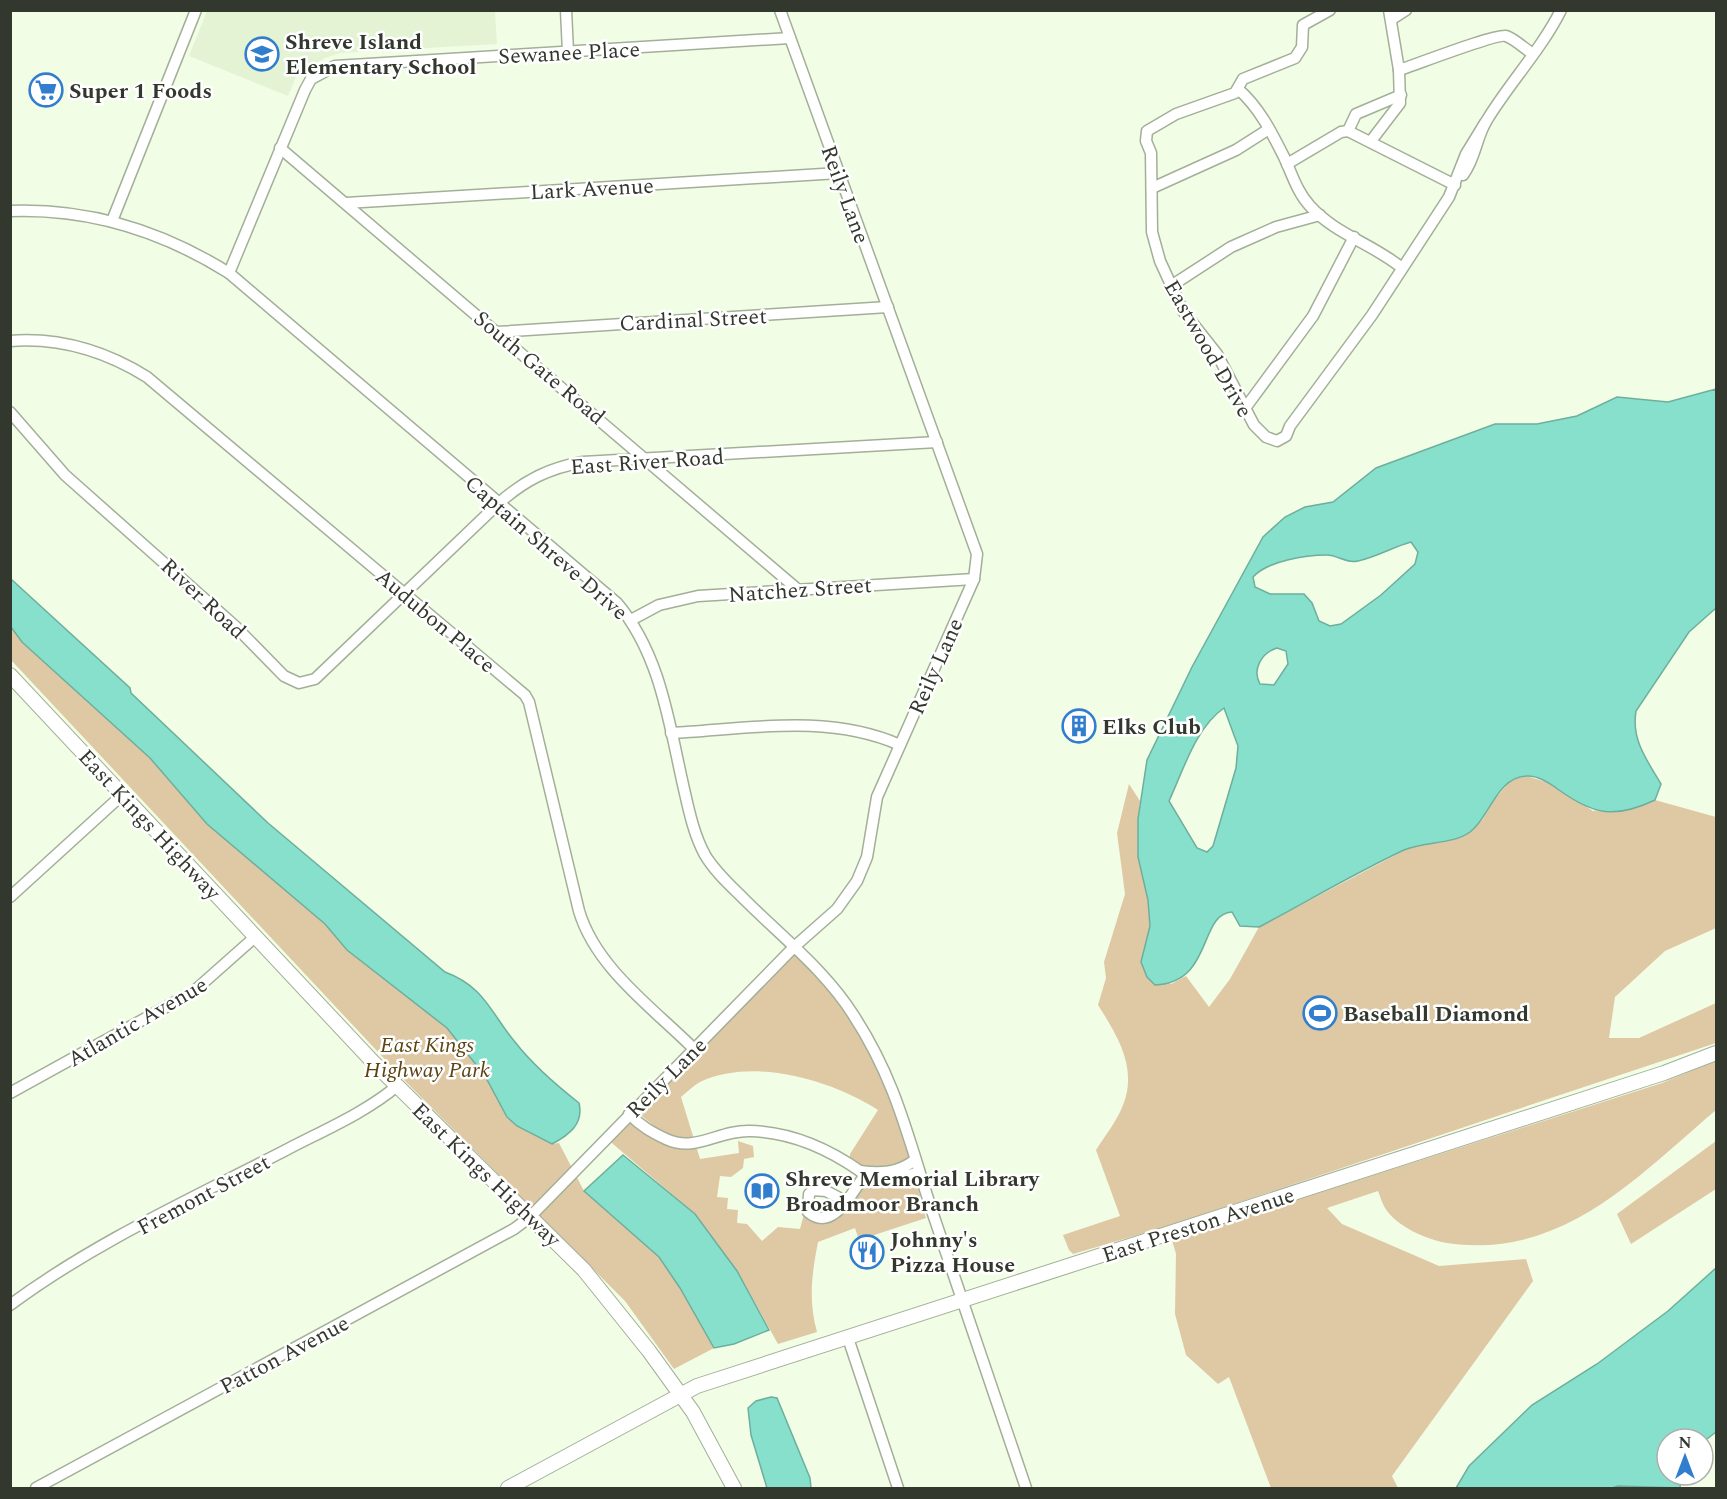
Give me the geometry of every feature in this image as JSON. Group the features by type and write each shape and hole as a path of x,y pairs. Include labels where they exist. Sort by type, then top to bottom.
{"street":[{"path":"112,220 196,10"},
{"path":"566,10 568,52"},
{"name":"Reily Lane","path":"530,1217 794,947 837,909 857,881 867,857 877,797 974,579 977,554 975,541 780,10"},
{"name":"Eastwood Drive","path":"1330,10 1303,25 1302,46 1295,58 1243,79 1235,93 1176,114 1147,131 1152,188 1152,232 1160,261 1183,311 1217,354 1259,432 1273,440 1284,438 1372,315 1455,185 1473,161 1485,123 1561,10"},
{"path":"1371,141 1399,107 1401,95 1399,70 1390,15 1406,10"},
{"path":"1399,70 1477,44 1494,36 1507,36 1533,54"},
{"name":"Sewanee Place","path":"229,273 280,148 311,80 335,66 790,38"},
{"path":"1238,89 1256,108 1269,129 1305,199 1320,215 1402,268"},
{"path":"1348,131 1356,114 1401,95"},
{"path":"1152,188 1236,150 1269,129"},
{"path":"1287,164 1341,132 1348,131 1455,185"},
{"name":"South Gate Road","path":"280,148 796,588"},
{"name":"Lark Avenue","path":"346,203 838,173"},
{"name":"Captain Shreve Drive","path":"10,211 76,213 112,220 177,244 229,273 617,603 631,620 652,658 691,819 706,856 729,884 835,990 853,1013 873,1047 900,1106 915,1160 1026,1488"},
{"path":"1171,286 1231,247 1276,227 1320,215"},
{"path":"1246,407 1313,316 1354,237"},
{"name":"Cardinal Street","path":"498,332 888,307"},
{"name":"Audubon Place","path":"10,341 51,341 86,348 122,363 147,377 527,698 579,911 590,938 619,975 694,1049"},
{"name":"River Road","path":"10,412 65,475 176,571 290,681 299,683 315,679 405,594"},
{"name":"East River Road","path":"405,594 499,503 524,482 562,466 583,462 937,442"},
{"name":"Natchez Street","path":"631,620 659,605 681,598 796,588 974,579"},
{"name":"East Kings Highway","path":"10,675 397,1086 576,1262 614,1305 679,1393 710,1441 734,1488"},
{"path":"671,733 826,725 872,734 900,745"},
{"path":"10,897 122,795"},
{"name":"Atlantic Avenue","path":"10,1093 193,992 255,937"},
{"name":"East Preston Avenue","path":"508,1488 679,1393 1664,1073 1716,1053"},
{"name":"Fremont Street","path":"10,1305 67,1265 329,1127 382,1098 397,1086"},
{"path":"631,1112 648,1132 676,1145 694,1144 723,1134 748,1131 791,1136 836,1154 871,1180 889,1181 919,1172"},
{"path":"863,1173 899,1169 915,1160"},
{"path":"845,1201 863,1173"},
{"name":"Patton Avenue","path":"36,1488 446,1267 514,1229 530,1217"},
{"path":"848,1338 898,1488"}],"shaded area":[{"name":"Shreve Island Elementary School","path":"207,11 495,11 497,44 340,53 325,58 297,74 288,96 189,56"}],"green space":[{"name":"East Kings Highway Park","path":"11,627 22,642 150,758 207,824 325,924 347,950 447,1028 485,1076 507,1118 517,1126 552,1144 559,1143 584,1191 659,1257 680,1288 714,1348 674,1369 625,1301 407,1083 11,660"},
{"path":"1526,776 1550,783 1593,811 1655,800 1716,817 1716,928 1665,951 1615,997 1609,1038 1639,1038 1716,1003 1716,1043 1168,1226 1073,1254 1063,1235 1120,1216 1096,1150 1123,1105 1127,1091 1127,1065 1118,1040 1098,1005 1106,978 1104,962 1125,894 1117,833 1129,784 1140,801 1138,819 1150,926 1141,962 1171,984 1186,976 1209,1007 1230,979 1259,927 1407,849 1468,833 1483,819 1494,800 1510,781"},
{"path":"794,947 853,1013 908,1130 908,1162 878,1173 850,1163 850,1154 878,1110 838,1089 792,1075 768,1072 721,1075 700,1082 681,1097 700,1159 739,1153 738,1141 753,1146 754,1157 744,1159 743,1168 731,1177 720,1176 717,1197 728,1198 727,1209 738,1210 737,1223 747,1224 762,1241 778,1227 800,1229 804,1214 829,1218 865,1175 911,1174 916,1180 926,1218 859,1240 855,1228 818,1242 812,1287 817,1332 778,1344 739,1274 695,1214 606,1138 629,1114 662,1132 634,1110"},
{"path":"1716,1061 1716,1110 1626,1186 1595,1208 1562,1226 1526,1239 1488,1245 1447,1243 1430,1239 1397,1221 1385,1208 1378,1191 1327,1208 1342,1224 1439,1266 1526,1259 1533,1281 1392,1476 1398,1488 1271,1488 1229,1377 1218,1384 1186,1355 1175,1314 1176,1254 1172,1240 1662,1083"},
{"path":"1716,1141 1716,1189 1631,1244 1617,1214"}],"water":[{"path":"1716,389 1716,608 1689,632 1636,711 1638,741 1661,784 1655,800 1628,810 1605,812 1583,805 1539,778 1526,776 1516,778 1507,783 1477,825 1463,836 1404,850 1259,927 1240,926 1232,912 1221,916 1214,924 1196,961 1187,973 1174,981 1155,985 1147,977 1141,962 1150,926 1148,900 1138,857 1138,819 1147,760 1192,667 1263,537 1285,517 1305,507 1333,502 1376,468 1495,424 1537,424 1577,416 1617,397 1668,402","holes":["1411,542 1418,552 1415,564 1381,595 1341,624 1330,626 1319,621 1312,603 1304,594 1270,594 1255,587 1253,577 1259,571 1287,560 1327,555 1358,561","1277,648 1286,651 1288,664 1274,685 1260,684 1258,668 1262,658","1224,708 1238,746 1236,768 1213,846 1207,852 1197,848 1169,801 1191,750 1214,716"]},
{"path":"11,579 130,688 131,693 268,823 445,972 469,985 478,993 529,1059 579,1103 579,1117 574,1128 552,1144 517,1126 507,1117 485,1076 447,1028 347,950 325,924 207,824 150,758 22,642 11,627"},
{"path":"623,1155 695,1214 737,1271 769,1330 734,1344 714,1348 680,1288 659,1257 584,1191"},
{"path":"1716,1268 1716,1432 1715,1427 1655,1427 1655,1487 1680,1488 1618,1486 1612,1488 1456,1488 1469,1466 1532,1405 1597,1364 1668,1311"},
{"path":"771,1397 777,1398 810,1478 811,1488 767,1488 751,1435 748,1408 756,1401"}],"place":[{"name":"Shreve Island Elementary School","path":"262,54"},
{"name":"Super 1 Foods","path":"46,90"},
{"name":"Elks Club","path":"1079,726"},
{"name":"Baseball Diamond","path":"1320,1013"},
{"name":"Shreve Memorial Library Broadmoor Branch","path":"762,1191"},
{"name":"Johnny's Pizza House","path":"867,1252"}]}
